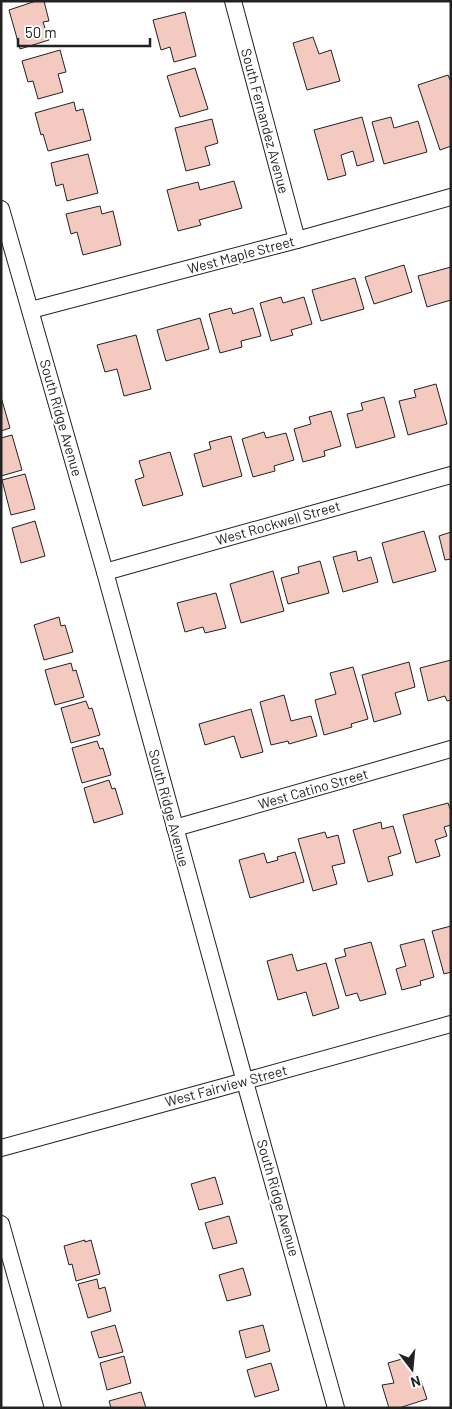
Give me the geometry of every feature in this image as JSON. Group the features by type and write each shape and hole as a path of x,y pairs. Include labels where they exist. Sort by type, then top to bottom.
{"street":[{"name":"South Fernandez Avenue","path":"233,1 297,240"},
{"name":"West Maple Street","path":"31,310 297,240 451,197"},
{"name":"South Ridge Avenue","path":"1,208 105,572 336,1408"},
{"name":"West Rockwell Street","path":"105,572 451,475"},
{"name":"West Catino Street","path":"175,828 451,750"},
{"name":"West Fairview Street","path":"1,1148 451,1024"},
{"path":"1,1224 53,1408"}],"building":[{"path":"36,1 44,1 49,21 43,22 49,40 20,49 9,10"},
{"path":"185,12 196,56 174,62 170,47 161,50 153,20"},
{"path":"313,37 319,54 331,50 340,81 307,90 293,43"},
{"path":"60,50 66,72 58,74 63,92 38,99 33,81 28,82 22,61"},
{"path":"195,68 208,109 180,117 167,76"},
{"path":"448,75 451,82 451,146 440,150 418,85"},
{"path":"74,102 76,111 83,109 91,140 48,151 35,113"},
{"path":"362,117 374,161 357,166 353,151 341,155 346,175 328,180 314,130"},
{"path":"391,117 394,128 418,121 427,152 384,164 372,122"},
{"path":"212,119 218,143 205,147 210,165 186,171 175,128"},
{"path":"88,154 98,193 67,201 63,184 56,186 51,163"},
{"path":"234,181 242,208 199,220 201,225 178,231 167,190 198,182 200,190"},
{"path":"100,206 102,214 113,211 121,245 83,255 77,232 71,234 66,214"},
{"path":"404,265 412,292 374,304 365,277"},
{"path":"451,267 451,300 427,307 418,276"},
{"path":"355,278 364,309 321,321 312,290"},
{"path":"281,297 283,303 304,297 312,324 291,330 293,335 271,341 260,303"},
{"path":"231,308 233,314 253,308 261,336 241,341 242,347 220,353 209,314"},
{"path":"200,318 209,349 166,361 157,330"},
{"path":"136,335 151,389 124,396 117,369 105,372 97,345"},
{"path":"436,384 447,424 408,435 399,401 416,397 414,390"},
{"path":"1,397 10,428 1,431"},
{"path":"384,397 395,437 356,448 347,414 363,410 361,403"},
{"path":"331,411 341,446 324,451 325,456 303,462 294,429 311,424 309,417"},
{"path":"264,432 266,438 286,433 294,460 274,466 275,471 253,477 242,439"},
{"path":"12,435 22,470 1,476 1,438"},
{"path":"231,436 242,476 203,487 194,454 211,449 209,442"},
{"path":"170,452 183,495 143,506 135,480 144,477 139,461"},
{"path":"25,474 35,509 11,515 2,480"},
{"path":"35,521 45,556 21,563 12,528"},
{"path":"424,531 436,571 393,583 382,543"},
{"path":"451,532 451,559 445,560 439,536"},
{"path":"356,551 358,561 371,557 378,582 343,592 333,557"},
{"path":"320,561 329,593 288,604 281,578 299,573 298,567"},
{"path":"273,571 284,611 241,623 230,584"},
{"path":"216,593 226,628 205,633 203,627 185,632 177,603"},
{"path":"59,617 61,626 65,625 73,652 44,660 34,625"},
{"path":"451,660 451,700 447,701 445,696 428,701 420,668"},
{"path":"409,662 415,687 395,693 401,714 374,722 362,675"},
{"path":"71,663 73,671 76,670 84,697 55,705 45,670"},
{"path":"353,667 368,719 351,724 352,727 324,735 315,700 336,694 330,673"},
{"path":"284,695 291,721 311,716 317,736 289,744 288,741 271,745 260,702"},
{"path":"86,701 89,709 92,708 100,735 71,743 61,708"},
{"path":"251,709 263,752 241,758 234,736 205,745 199,724"},
{"path":"97,741 100,749 103,748 111,775 82,783 72,748"},
{"path":"109,780 112,789 115,788 123,814 94,823 84,788"},
{"path":"448,803 451,811 451,825 444,827 447,836 435,840 440,856 416,863 403,815"},
{"path":"381,822 382,829 393,826 401,853 388,857 393,875 368,882 353,830"},
{"path":"325,832 327,838 338,835 345,863 332,866 337,884 313,891 298,839"},
{"path":"295,852 304,882 250,898 239,860 264,853 267,863 278,860 277,857"},
{"path":"451,926 451,972 444,974 432,931"},
{"path":"424,939 434,977 420,981 421,985 402,990 396,969 406,966 400,945"},
{"path":"371,942 386,994 360,1001 357,993 346,996 335,959 346,956 344,949"},
{"path":"292,954 297,971 326,963 339,1008 313,1016 306,992 278,1000 267,961"},
{"path":"215,1177 223,1204 199,1210 191,1184"},
{"path":"229,1216 237,1243 213,1249 205,1223"},
{"path":"85,1240 85,1242 91,1240 100,1274 76,1281 72,1264 69,1265 64,1246"},
{"path":"243,1268 251,1295 227,1301 219,1275"},
{"path":"97,1279 99,1289 105,1287 111,1311 88,1318 78,1284"},
{"path":"115,1325 123,1352 99,1358 91,1332"},
{"path":"263,1325 270,1351 246,1358 239,1331"},
{"path":"124,1356 131,1383 107,1390 100,1363"},
{"path":"409,1357 414,1379 420,1378 427,1399 399,1408 389,1408 382,1385 394,1383 388,1363"},
{"path":"271,1363 279,1390 255,1397 247,1370"},
{"path":"141,1392 146,1408 111,1408 109,1401"}]}
